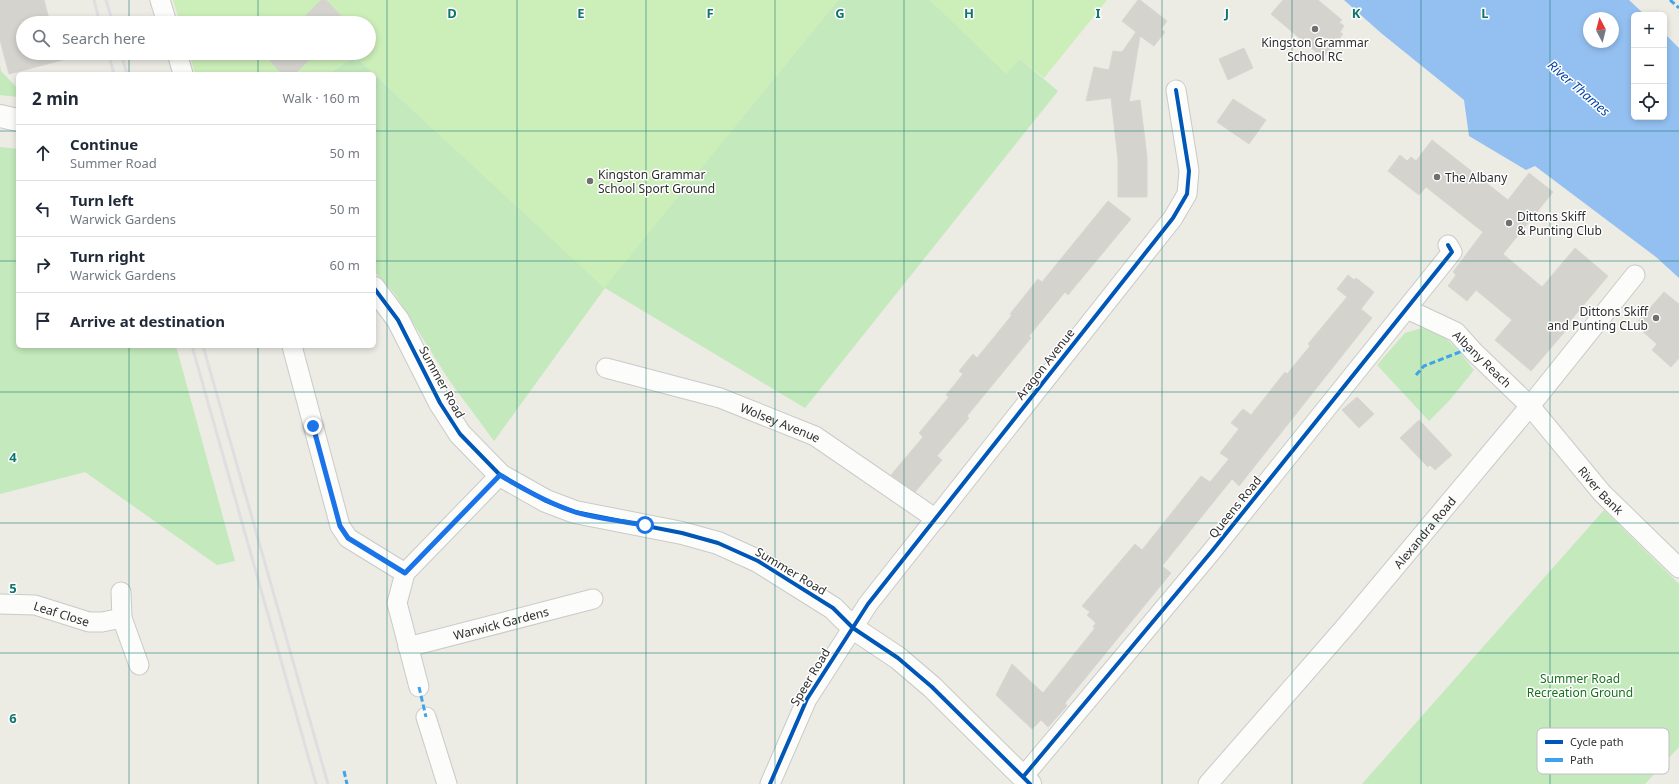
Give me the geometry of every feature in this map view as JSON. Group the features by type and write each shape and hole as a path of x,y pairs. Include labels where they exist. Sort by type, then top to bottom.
{"street":[{"path":"160,0 165,16"},
{"path":"178,60 182,72"},
{"name":"Aragon Avenue","path":"853,628 868,604 1173,218 1187,194 1190,171 1176,90"},
{"name":"Queens Road","path":"1027,780 1452,252 1448,245"},
{"name":"Alexandra Road","path":"1208,784 1345,627 1530,406 1635,275"},
{"name":"Summer Road","path":"376,291 398,320 440,403 460,434 500,475 546,501 575,512 645,525 718,543 758,561 832,608 853,628 898,658 932,687 1027,780"},
{"name":"Albany Reach","path":"1407,309 1456,332 1474,352 1530,406"},
{"path":"293,348 340,526 348,538 405,573"},
{"name":"Wolsey Avenue","path":"606,368 720,398 815,436 936,518"},
{"name":"River Bank","path":"1530,406 1602,493 1679,568"},
{"path":"419,687 397,602 405,573 500,475"},
{"path":"121,592 122,618 139,665"},
{"name":"Warwick Gardens","path":"408,647 593,599"},
{"name":"Leaf Close","path":"0,604 35,605 89,622 102,622 122,618"},
{"name":"Speer Road","path":"770,784 806,698 853,628"},
{"path":"426,717 446,784"}],"green space":[{"name":"Kingston Grammar School Sport Ground","path":"173,0 838,0 604,288 376,76 376,72 372,72 359,60 376,60 376,16 178,16"},
{"path":"838,0 930,0 1006,73 1020,59 1058,91 805,408 605,288 494,441 449,380 394,293 376,273 376,76 604,287"},
{"path":"930,0 1107,0 1044,78 1020,59 1006,74"},
{"name":"Kingston Grammar School Sport Ground","path":"191,60 349,60 331,72 194,72"},
{"path":"349,60 359,60 372,72 331,72"},
{"path":"0,65 1,71 16,87 16,97 0,95"},
{"path":"0,147 16,149 16,348 177,348 235,561 217,565 85,472 0,494"},
{"path":"1422,328 1440,333 1457,349 1474,370 1449,401 1429,421 1377,365 1405,333"},
{"name":"Summer Road Recreation Ground","path":"1604,510 1679,584 1679,747 1669,758 1669,728 1537,728 1537,774 1654,774 1645,784 1362,784"}],"water":[{"name":"River Thames","path":"1344,0 1629,0 1642,12 1631,12 1631,120 1667,120 1667,36 1679,48 1679,278 1656,257 1535,166 1526,170 1469,136 1464,100 1381,33"}],"building":[{"path":"0,0 44,0 48,16 16,16 16,60 62,60 9,74 0,40"},
{"path":"321,0 326,0 341,16 307,16 306,15"},
{"path":"1138,0 1167,21 1161,29 1165,32 1154,46 1140,36 1129,102 1140,100 1147,157 1147,197 1118,197 1118,160 1111,98 1086,101 1094,67 1109,70 1113,51 1122,52 1136,32 1122,21"},
{"name":"Kingston Grammar School RC","path":"1283,0 1318,0 1342,20 1339,22 1344,26 1340,32 1343,34 1323,58 1271,14"},
{"path":"1244,48 1253,68 1228,80 1219,59"},
{"path":"269,60 309,60 297,72 280,72"},
{"path":"1233,99 1266,120 1249,144 1217,122"},
{"path":"1432,140 1508,200 1529,173 1553,192 1503,254 1542,287 1575,248 1608,276 1566,326 1568,328 1531,371 1495,340 1512,320 1476,290 1467,301 1448,286 1456,275 1453,272 1483,232 1426,187 1419,195 1388,171 1400,155 1407,161 1411,157 1416,161"},
{"path":"1108,201 1131,219 1068,295 1065,292 1029,336 1031,338 967,416 969,418 937,456 942,460 915,492 891,475 923,437 919,433 949,397 946,395 963,374 959,371 973,354 977,358 1012,315 1010,314 1038,279 1042,282"},
{"path":"1348,275 1354,280 1356,278 1374,292 1361,309 1372,318 1239,486 1232,479 1162,566 1171,573 1065,703 1067,706 1048,727 1041,720 1032,729 996,695 1012,664 1043,693 1095,628 1093,627 1096,623 1087,615 1090,612 1082,606 1135,544 1142,550 1201,476 1210,482 1229,459 1220,453 1239,429 1231,423 1243,409 1251,415 1285,372 1287,374 1310,346 1308,344 1347,297 1337,289"},
{"path":"1664,292 1679,304 1679,358 1671,367 1652,350 1657,344 1635,325"},
{"path":"1357,397 1374,414 1359,428 1342,410"},
{"path":"1419,420 1452,455 1435,470 1430,465 1428,467 1400,438"}],"railway":[{"path":"94,0 98,16"},
{"path":"106,0 111,16"},
{"path":"110,60 113,72"},
{"path":"123,60 126,72"},
{"path":"193,348 316,784"},
{"path":"204,348 328,784"}],"marked path":[{"path":"1670,0 1679,8"},
{"path":"1416,375 1424,366 1470,348"},
{"path":"419,687 426,717"},
{"path":"344,771 347,784"}],"cycle path":[{"path":"770,784 807,699 868,604 1173,218 1187,194 1189,171 1176,90"},
{"path":"1023,777 1212,551 1452,252 1448,245"},
{"path":"376,291 398,320 440,403 460,434 500,475 546,501 575,512 682,533 718,543 758,561 833,608 853,628 898,658 932,687 1030,784"}],"place":[{"name":"Kingston Grammar School RC","path":"1315,29"},
{"name":"The Albany","path":"1437,177"},
{"name":"Kingston Grammar School Sport Ground","path":"590,181"},
{"name":"Dittons Skiff & Punting Club","path":"1509,223"},
{"name":"Dittons Skiff and Punting CLub","path":"1656,318"}],"route":[{"path":"313,426 340,526 348,538 405,573 500,475 546,501 575,512 645,525"}]}
